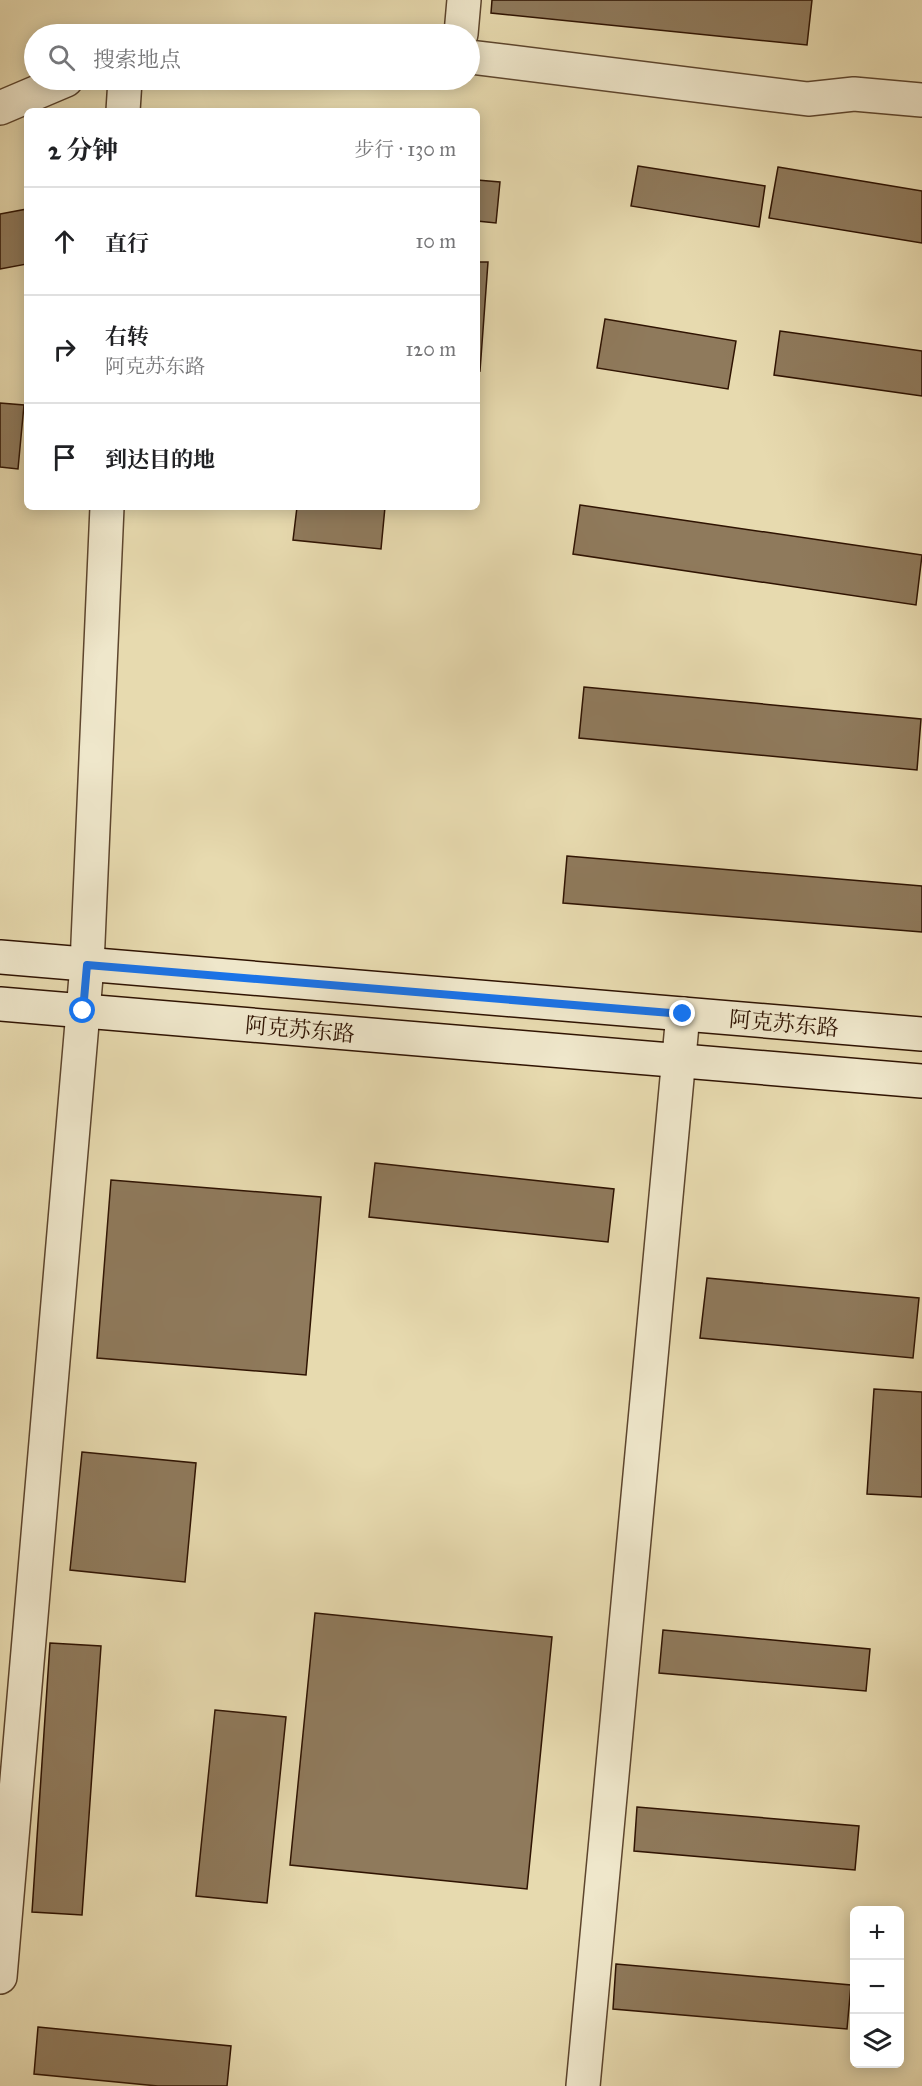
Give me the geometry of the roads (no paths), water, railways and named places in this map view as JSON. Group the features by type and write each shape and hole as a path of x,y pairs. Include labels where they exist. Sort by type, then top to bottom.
{"street":[{"path":"462,24 464,0"},
{"path":"480,58 808,99 854,94 922,100"},
{"path":"0,108 42,90"},
{"path":"123,108 124,90"},
{"path":"0,1977 87,965 107,510"},
{"name":"阿克苏东路","path":"0,957 922,1034"},
{"name":"阿克苏东路","path":"0,1004 922,1081"},
{"path":"583,2086 683,1014"}]}
